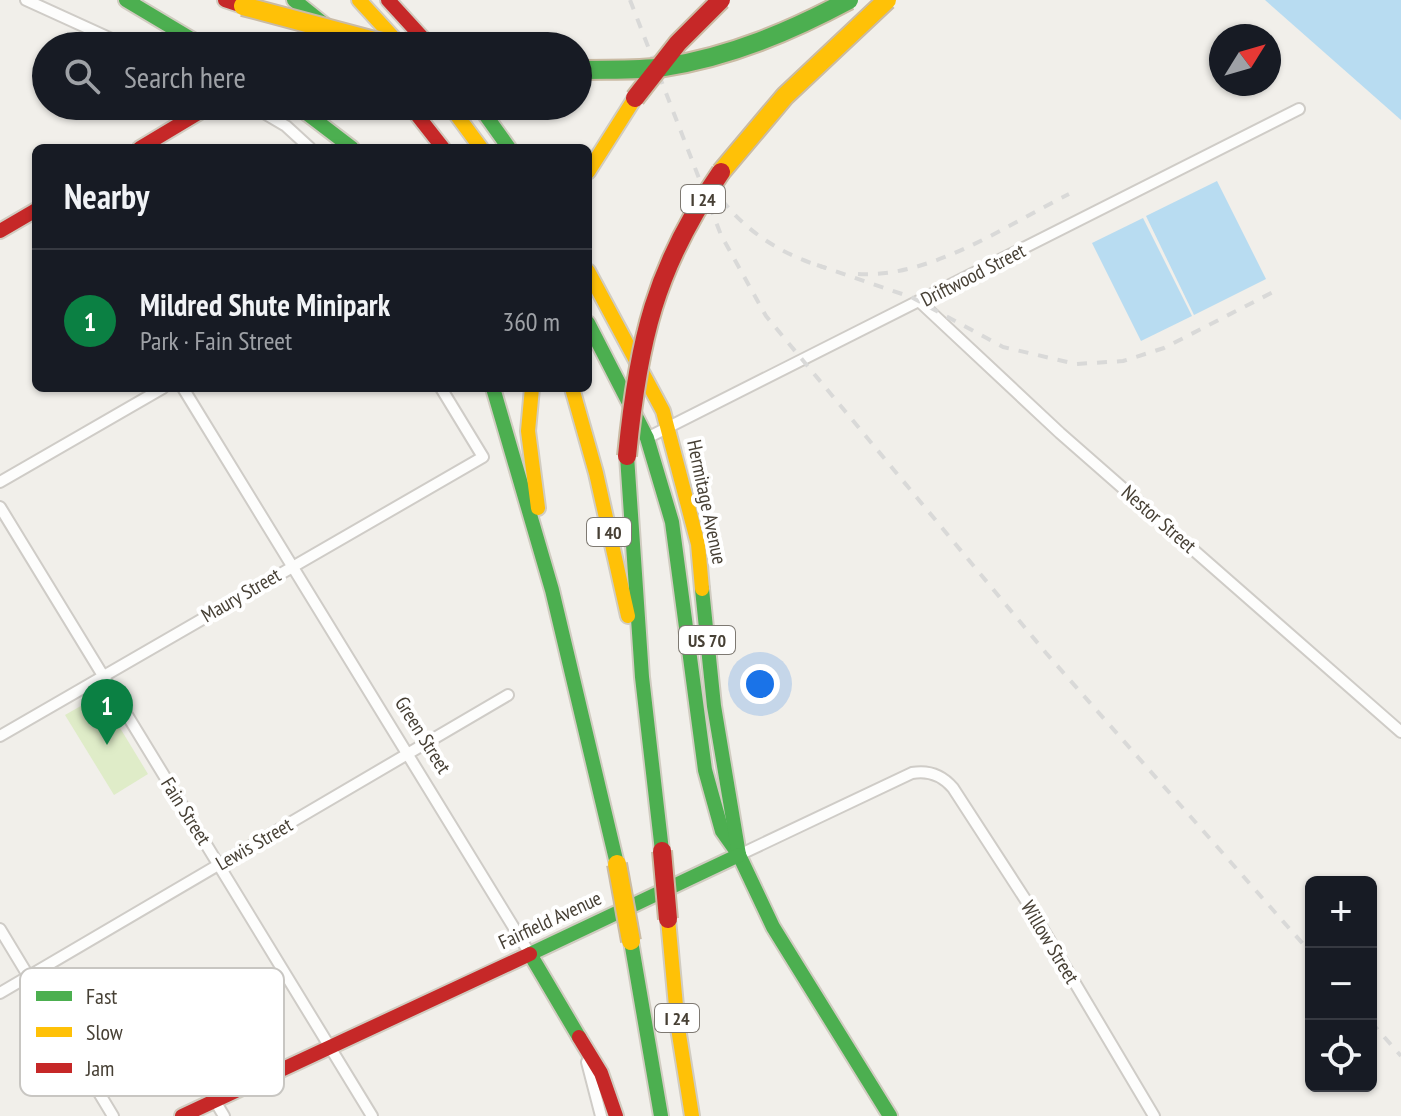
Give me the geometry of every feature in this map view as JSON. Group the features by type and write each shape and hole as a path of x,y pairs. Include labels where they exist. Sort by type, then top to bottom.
{"main road":[{"path":"126,0 180,32"},
{"path":"294,0 334,32"},
{"path":"359,0 388,32"},
{"path":"388,0 417,32"},
{"path":"592,166 635,98 678,43 721,0"},
{"path":"592,70 663,67 701,59 796,27 849,0"},
{"name":"I 24","path":"692,1116 668,919 630,542 627,456 634,381 657,289 683,230 722,170 767,115 887,0"},
{"path":"234,3 332,32"},
{"path":"147,144 187,120"},
{"path":"315,120 347,144"},
{"path":"421,120 440,144"},
{"path":"460,120 478,144"},
{"path":"489,120 506,144"},
{"path":"0,231 32,212"},
{"name":"Hermitage Avenue","path":"592,279 668,426 698,544 714,706 739,855"},
{"name":"Hermitage Avenue","path":"592,331 647,438 672,522 705,770 722,831 739,855 773,927 890,1116"},
{"path":"494,392 552,590"},
{"name":"I 24","path":"532,392 528,431 552,590 617,864 661,1116"},
{"name":"I 40","path":"573,392 596,473 642,677"},
{"name":"Fairfield Avenue","path":"284,1071 328,1045 739,855"},
{"name":"Green Street","path":"530,954 579,1037"},
{"path":"579,1037 601,1073 616,1116"},
{"name":"Fairfield Avenue","path":"182,1116 219,1109 241,1096"}],"street":[{"path":"26,0 96,32"},
{"name":"Driftwood Street","path":"647,438 1299,109"},
{"path":"276,120 306,144"},
{"name":"Nestor Street","path":"920,302 1060,433 1401,732"},
{"path":"0,482 156,392"},
{"name":"Green Street","path":"185,392 530,954"},
{"name":"Maury Street","path":"0,736 483,457 443,392"},
{"name":"Fain Street","path":"0,507 282,968"},
{"name":"Lewis Street","path":"44,968 508,695"},
{"name":"Fairfield Avenue","path":"739,855 912,773 937,775"},
{"name":"Willow Street","path":"937,775 953,788 1025,899 1154,1116"},
{"path":"0,929 24,968"},
{"name":"Fain Street","path":"284,972 372,1116"},
{"name":"Lewis Street","path":"0,993 20,982"},
{"name":"Green Street","path":"579,1037 601,1116"},
{"path":"101,1096 113,1116"}],"green space":[{"path":"100,695 148,774 114,795 65,715"}],"water":[{"path":"1265,0 1401,0 1401,120"},
{"path":"1217,181 1266,279 1194,315 1146,216"},
{"path":"1143,218 1192,316 1141,341 1092,243"}],"railway":[{"path":"630,0 721,235 766,316 1046,653 1307,948"},
{"path":"710,184 746,226 791,255 826,268"},
{"path":"858,274 913,268 940,259 1069,194"},
{"path":"817,265 911,297 1003,347 1076,364 1123,361 1164,348 1279,289"},
{"path":"1377,1029 1401,1056"}],"traffic: fast":[{"path":"126,0 180,32"},
{"path":"294,0 334,32"},
{"path":"592,70 653,68 713,57 782,32 849,0"},
{"path":"315,120 347,144"},
{"path":"489,120 506,144"},
{"path":"592,331 647,438 672,522 705,770 722,831 739,855 773,927 890,1116"},
{"path":"494,392 552,590 617,864"},
{"path":"627,456 642,677 662,851"},
{"path":"702,589 714,706 739,855"},
{"path":"579,1037 530,954 739,855"},
{"path":"631,941 661,1116"}],"traffic: slow":[{"path":"359,0 388,32"},
{"path":"721,172 785,96 887,0"},
{"path":"243,6 340,32"},
{"path":"592,166 635,98"},
{"path":"460,120 478,144"},
{"path":"592,278 663,411 698,544 702,589"},
{"path":"532,392 528,431 538,508"},
{"path":"573,392 596,473 628,616"},
{"path":"617,864 631,941"},
{"path":"668,919 678,1028 692,1116"}],"traffic: jam":[{"path":"225,0 243,6"},
{"path":"388,0 417,32"},
{"path":"635,98 678,43 721,0"},
{"path":"147,144 187,120"},
{"path":"421,120 440,144"},
{"path":"627,456 637,377 653,307 680,240 721,172"},
{"path":"0,231 32,212"},
{"path":"662,851 668,919"},
{"path":"284,1069 530,954"},
{"path":"579,1037 601,1073 616,1116"},
{"path":"182,1116 225,1096"}],"place":[{"name":"Mildred Shute Minipark","path":"107,745"}]}
